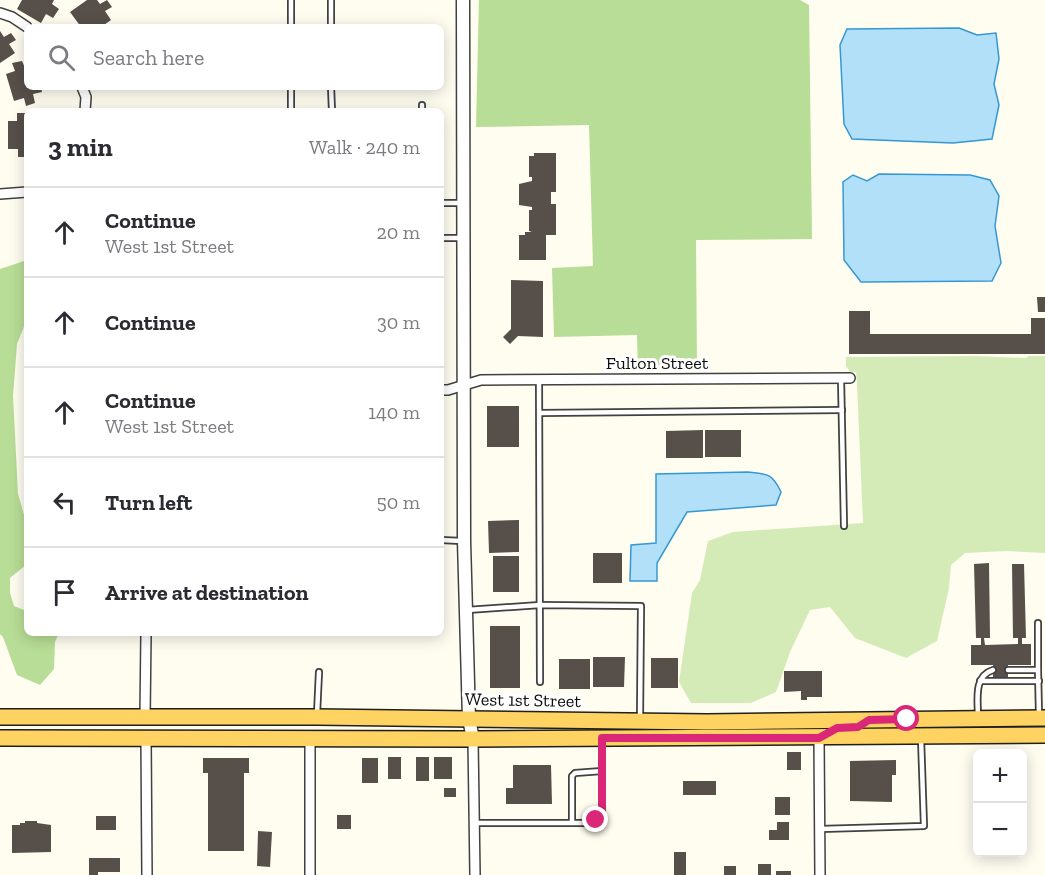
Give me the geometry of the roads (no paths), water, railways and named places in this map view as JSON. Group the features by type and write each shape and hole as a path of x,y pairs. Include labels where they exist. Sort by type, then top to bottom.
{"main road":[{"name":"West 1st Street","path":"0,717 317,717 640,721 1042,718"},
{"path":"65,738 85,731 125,730 146,717"},
{"path":"146,738 153,730 160,727 180,725 200,717"},
{"path":"819,738 837,728 858,727 869,720"},
{"name":"West 1st Street","path":"0,738 472,740 1045,735"}],"street":[{"path":"463,0 464,542 475,875"},
{"path":"0,13 24,25"},
{"path":"83,90 86,97 85,108"},
{"path":"0,194 24,192"},
{"name":"Fulton Street","path":"444,390 481,380 846,378"},
{"path":"146,636 146,717"},
{"path":"146,738 147,875"},
{"path":"819,738 820,875"},
{"path":"310,739 310,875"}],"lane":[{"path":"291,0 291,24"},
{"path":"331,0 331,24"},
{"path":"291,90 291,108"},
{"path":"332,90 332,108"},
{"path":"444,203 463,203"},
{"path":"444,238 463,238"},
{"path":"844,526 842,410 846,378"},
{"path":"540,380 540,682"},
{"path":"540,413 842,410"},
{"path":"444,540 464,542"},
{"path":"466,610 540,605 641,606 640,721"},
{"path":"1038,623 1038,681 1042,718"},
{"path":"978,718 980,681 986,672 993,670"},
{"path":"1008,670 1038,670"},
{"path":"317,717 319,672"},
{"path":"980,681 1038,681"},
{"path":"820,829 924,826 921,736"},
{"path":"474,824 589,824 596,820 602,810 602,738"},
{"path":"572,824 572,776 575,773 602,771"}],"water":[{"path":"959,28 977,35 996,33 999,59 994,84 999,105 992,139 953,143 852,139 844,124 840,45 847,29"},
{"path":"879,174 970,175 990,180 999,196 995,226 1001,263 992,281 861,282 844,260 843,182 853,175 867,181"},
{"path":"748,472 764,474 775,481 781,492 776,505 687,512 657,563 657,581 630,581 631,545 656,543 656,474"}]}
